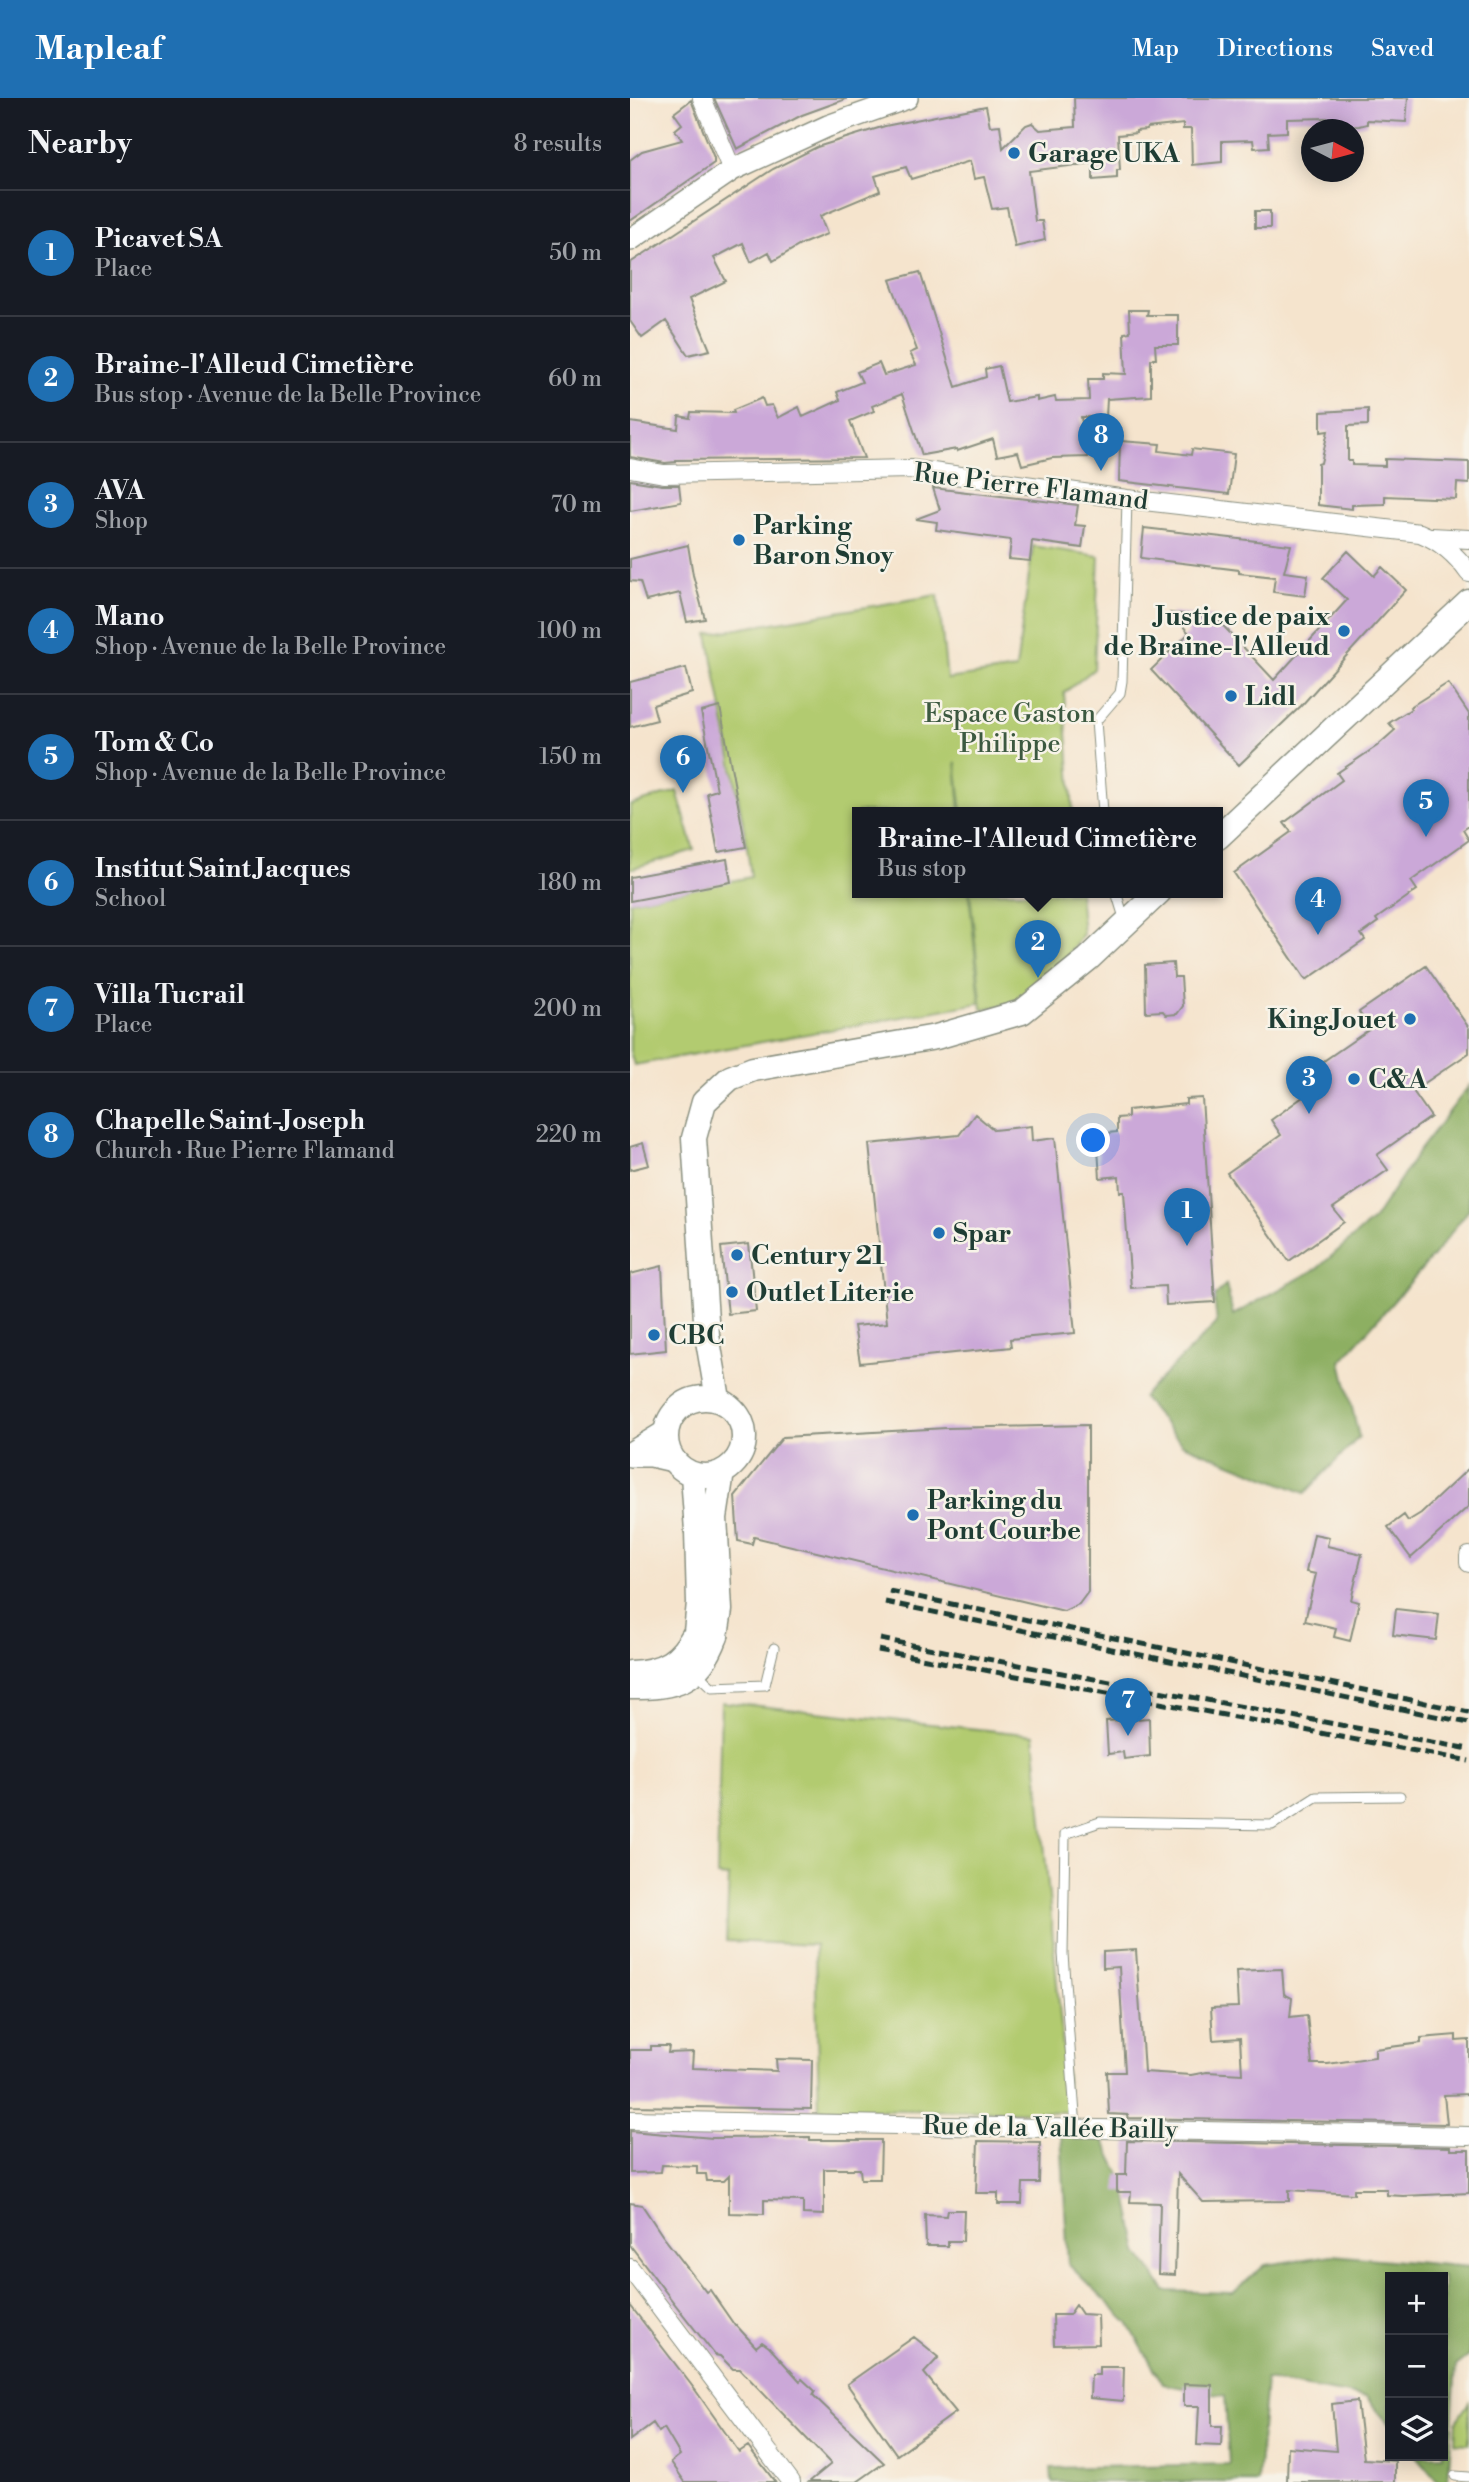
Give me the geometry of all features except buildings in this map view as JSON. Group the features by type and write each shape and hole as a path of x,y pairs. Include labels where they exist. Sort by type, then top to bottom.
{"main road":[{"path":"1223,832 1469,601"},
{"path":"707,1398 706,1335 694,1139 704,1102 730,1078 753,1069 936,1037 1022,1012 1088,960 1152,898"},
{"path":"683,1468 703,1477 722,1472 738,1459 745,1438 744,1428 735,1411 707,1398 684,1403 675,1411 666,1431 667,1448 683,1468 706,1533"},
{"path":"630,1687 667,1686 685,1679 706,1660 706,1634 699,1603 706,1533 722,1472"},
{"path":"630,1673 660,1669 706,1634"}],"street":[{"path":"702,98 732,170"},
{"path":"630,240 732,170 828,126 907,98"},
{"name":"Rue Pierre Flamand","path":"630,468 664,474 911,469 1127,499 1420,533 1459,558 1469,573"},
{"name":"Rue Pierre Flamand","path":"1430,537 1469,539"},
{"path":"630,1454 666,1431"},
{"path":"630,1454 651,1456 683,1468"},
{"path":"1469,1556 1469,1563"},
{"name":"Rue de la Vallée Bailly","path":"630,2120 1469,2136"},
{"path":"630,2268 791,2482"}],"lane":[{"path":"1103,807 1096,720 1120,693 1122,681 1127,499"},
{"path":"1118,898 1125,923"},
{"path":"696,1671 712,1687 765,1685 774,1648"},
{"path":"1076,2128 1063,1954 1065,1834 1100,1822 1272,1825 1316,1797 1400,1796"},
{"path":"1455,2476 1469,2477"}],"green space":[{"name":"Espace Gaston Philippe","path":"1033,546 1099,556 1094,669 1064,693 1073,807 961,807 956,762 960,807 852,807 852,898 970,898 980,1003 634,1065 630,1051 630,901 751,877 708,634 938,595 947,679 1016,669"},
{"path":"677,791 694,850 630,869 630,805"},
{"path":"971,898 1080,898 1083,934 1042,990 1010,1004 982,1009"},
{"path":"1469,1086 1469,1209 1434,1255 1341,1361 1359,1437 1305,1493 1182,1444 1142,1397 1217,1323 1214,1297 1226,1284 1233,1315 1318,1268 1374,1219 1419,1151"},
{"path":"721,1702 1034,1735 1069,2112 819,2109 815,1945 726,1941 729,1877 717,1876"},
{"path":"1099,2132 1125,2184 1138,2252 1165,2291 1233,2293 1265,2265 1332,2255 1469,2267 1469,2356 1456,2366 1448,2482 1438,2482 1420,2461 1448,2461 1448,2272 1385,2272 1385,2419 1366,2397 1266,2380 1258,2482 1052,2482 1051,2468 1229,2464 1225,2396 1163,2384 1128,2323 1068,2264 1061,2133"},
{"path":"1469,2402 1469,2444 1455,2443 1456,2422"}],"railway":[{"path":"889,1591 1469,1712"},
{"path":"885,1602 1469,1723"},
{"path":"880,1639 1469,1749"},
{"path":"878,1650 1469,1761"}],"place":[{"name":"Garage UKA","path":"1014,153"},
{"name":"Chapelle Saint-Joseph","path":"1101,471"},
{"name":"Parking Baron Snoy","path":"739,540"},
{"name":"Justice de paix de Braine-l'Alleud","path":"1344,631"},
{"name":"Lidl","path":"1231,696"},
{"name":"Institut Saint Jacques","path":"683,793"},
{"name":"Tom & Co","path":"1426,837"},
{"name":"Mano","path":"1318,935"},
{"name":"Braine-l'Alleud Cimetière","path":"1038,978"},
{"name":"King Jouet","path":"1410,1019"},
{"name":"C&A","path":"1354,1079"},
{"name":"AVA","path":"1309,1114"},
{"name":"Spar","path":"939,1233"},
{"name":"Picavet SA","path":"1187,1246"},
{"name":"Century 21","path":"737,1255"},
{"name":"Outlet Literie","path":"732,1292"},
{"name":"CBC","path":"654,1335"},
{"name":"Parking du Pont Courbe","path":"913,1515"},
{"name":"Villa Tucrail","path":"1128,1736"}]}
